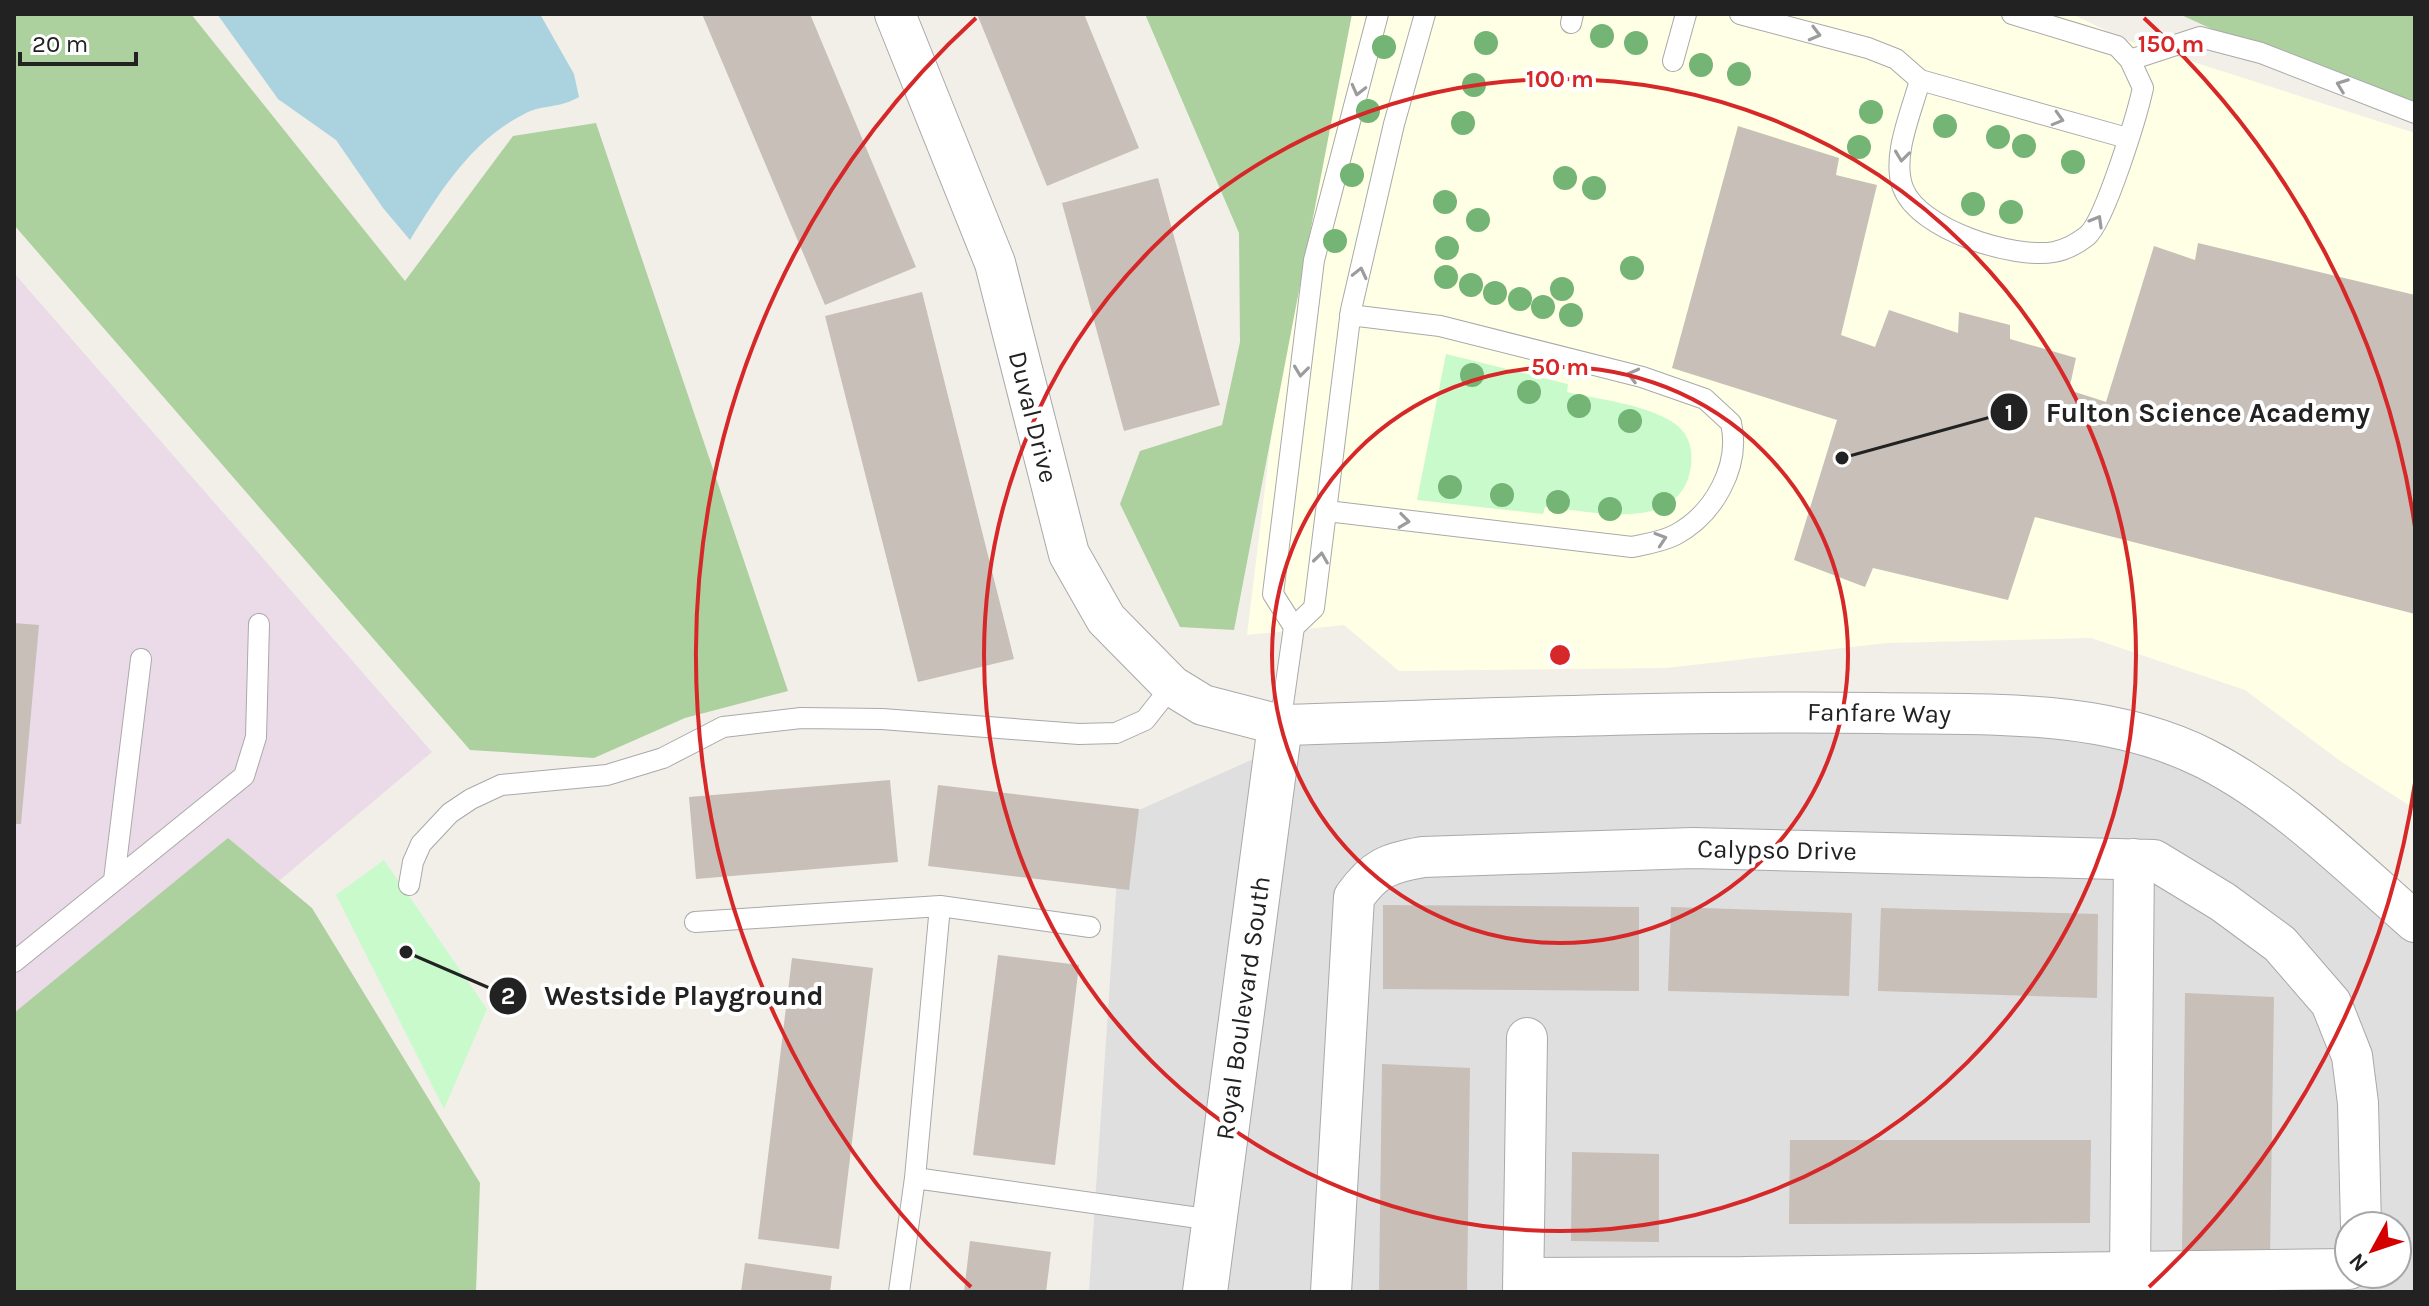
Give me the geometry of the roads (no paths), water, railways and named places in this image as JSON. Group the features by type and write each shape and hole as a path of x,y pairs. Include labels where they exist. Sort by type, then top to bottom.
{"street":[{"name":"Duval Drive","path":"895,14 995,263 1069,554 1106,619 1172,686 1203,705 1280,725"},
{"name":"Fanfare Way","path":"1280,725 1801,712 2052,716 2130,732 2205,758 2292,814 2415,922"},
{"name":"Royal Boulevard South","path":"1205,1292 1280,725"},
{"name":"Calypso Drive","path":"1331,1292 1354,897 1371,874 1396,862 1423,857 1693,848 2154,860 2223,902 2280,944 2331,1003 2352,1056 2358,1103 2361,1210"},
{"path":"2130,1272 2134,859"},
{"path":"1527,1038 1523,1285 1928,1283 2130,1272 2333,1269"}],"lane":[{"path":"1294,627 1273,594 1314,260 1378,14"},
{"path":"1280,725 1294,627 1314,608 1350,315 1394,124 1425,14"},
{"path":"1673,61 1686,14"},
{"path":"1740,14 1868,48 1896,59 1920,80 2127,138"},
{"path":"1920,80 1902,151 1904,189 1926,219 1972,238 2040,253 2062,250 2085,238 2103,212 2143,88 2130,60 2117,46 2012,14"},
{"path":"2130,60 2200,37 2261,53 2415,113"},
{"path":"1327,511 1632,547 1673,536 1693,522 1720,490 1732,457 1731,423 1705,399 1642,377 1440,326 1350,315"},
{"path":"14,962 244,776 256,737 259,624"},
{"path":"114,880 141,659"},
{"path":"409,885 413,862 421,844 450,813 471,799 501,785 607,775 663,758 723,727 801,718 855,718 1079,734 1116,733 1145,720 1172,686"},
{"path":"899,1292 915,1178 940,906"},
{"path":"695,922 940,906 1090,927"},
{"path":"915,1178 1213,1220"}],"water":[{"path":"217,14 540,14 574,74 579,97 526,113 489,137 459,168 410,240 383,208 336,140 278,99"}],"place":[{"name":"Fulton Science Academy","path":"1842,458"},
{"name":"Westside Playground","path":"406,952"}]}
